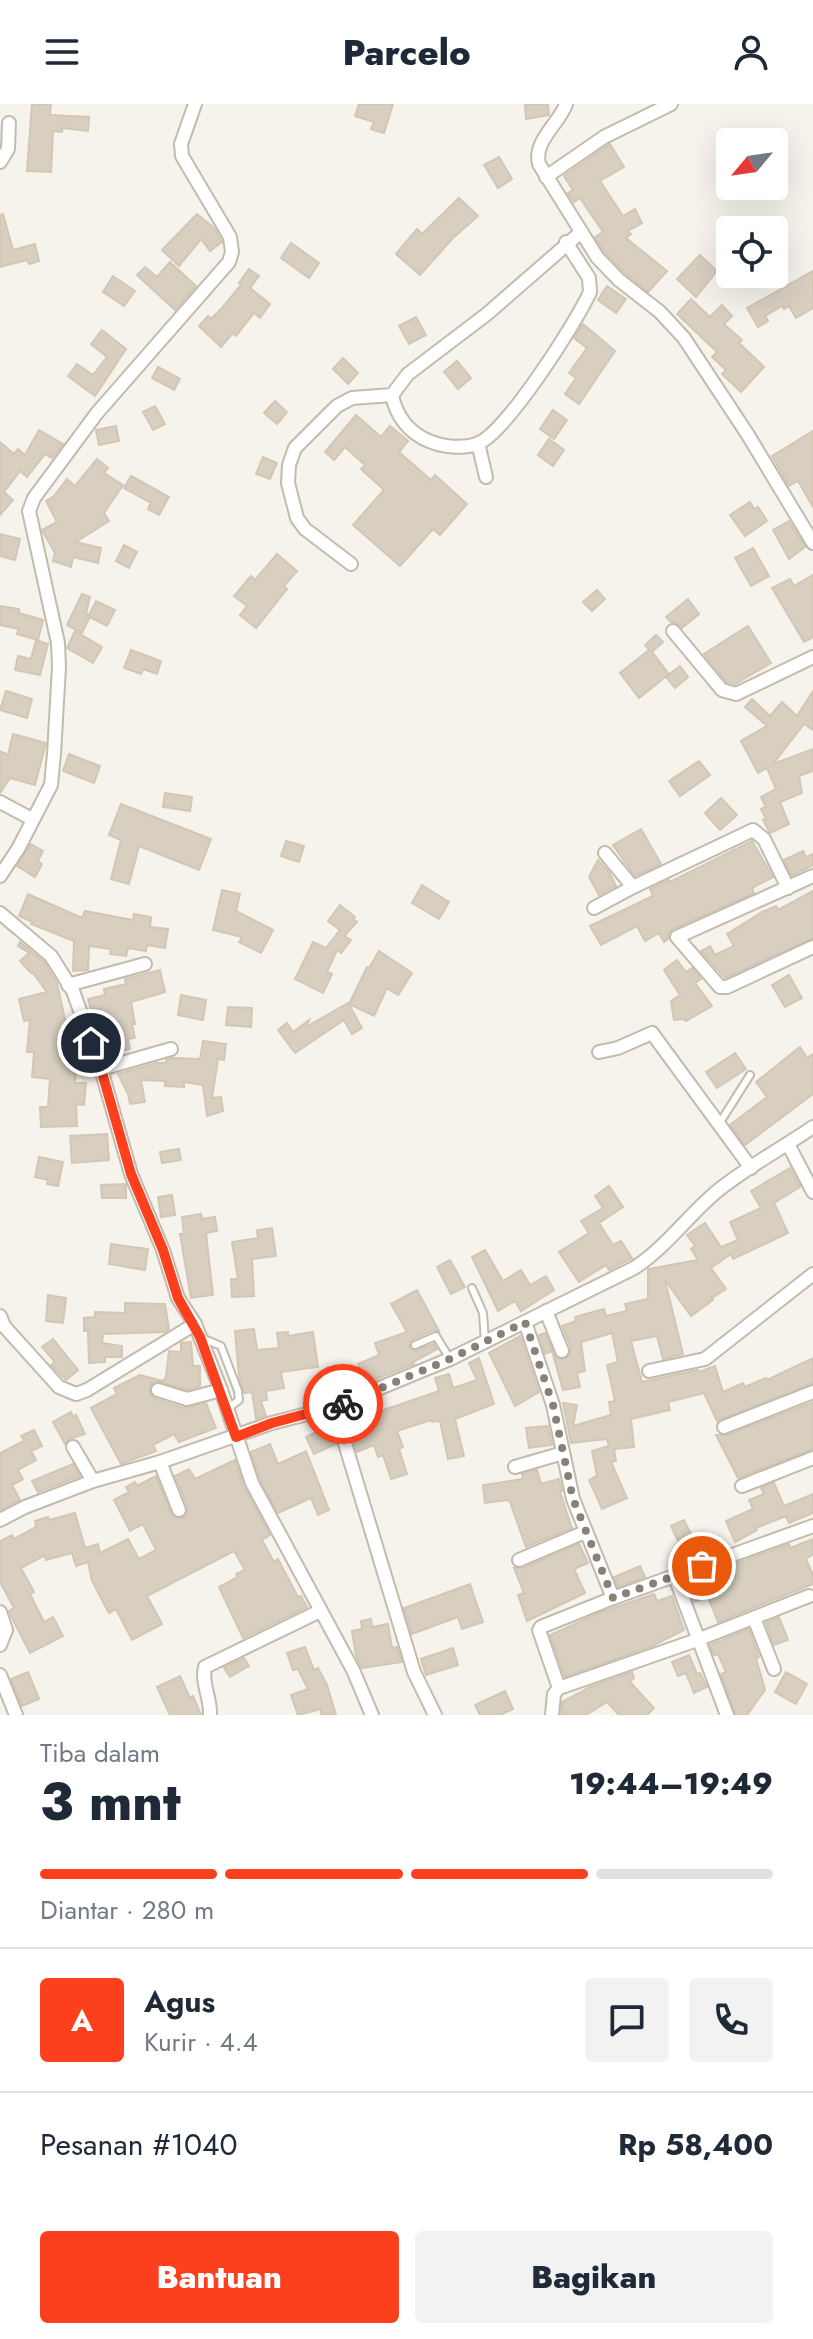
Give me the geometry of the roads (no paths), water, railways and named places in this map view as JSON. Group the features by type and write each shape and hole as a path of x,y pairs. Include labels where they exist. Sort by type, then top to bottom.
{"street":[{"path":"0,876 18,849 51,785 59,667 54,623 29,511 34,498 97,413 229,262 232,252 230,237 182,156 181,144 195,104"},
{"path":"566,104 537,152 546,177 580,233 606,268 660,312 684,338 813,543"},
{"path":"546,177 604,137 671,104"},
{"path":"0,162 8,149 9,123"},
{"path":"566,242 589,278 590,292 544,366 502,424 478,443 448,446 422,438 394,408 392,395 408,374 507,298 566,242 580,233"},
{"path":"351,564 305,529 297,518 290,493 289,465 295,448 337,406 352,398 392,395"},
{"path":"478,443 486,477"},
{"path":"673,631 722,690 736,694 813,657"},
{"path":"0,802 32,819"},
{"path":"594,908 753,830 764,839 788,888"},
{"path":"605,853 633,887"},
{"path":"813,876 677,937 720,987 727,987 813,947"},
{"path":"0,913 51,956 68,985 101,1069 131,1174 163,1250 178,1298 195,1324 221,1390 252,1483 353,1670 372,1715"},
{"path":"68,985 145,964"},
{"path":"599,1052 618,1048 652,1033 751,1168"},
{"path":"101,1069 171,1049"},
{"path":"0,1520 93,1481 160,1462 272,1423 334,1407 450,1359 634,1268 648,1259 719,1189 813,1127"},
{"path":"788,1144 813,1192"},
{"path":"649,1371 705,1359 813,1274"},
{"path":"546,1311 562,1351"},
{"path":"0,1316 4,1326 59,1387 76,1394 195,1324"},
{"path":"525,1322 545,1375 573,1499 613,1598"},
{"path":"158,1390 187,1399 221,1390"},
{"path":"724,1427 813,1392"},
{"path":"334,1407 414,1672 435,1715"},
{"path":"73,1447 93,1481"},
{"path":"515,1467 563,1453"},
{"path":"742,1486 813,1458"},
{"path":"160,1462 179,1510"},
{"path":"559,1688 539,1630 541,1627 813,1526"},
{"path":"519,1560 585,1532"},
{"path":"675,1577 727,1715"},
{"path":"552,1715 554,1694 559,1688 697,1640 809,1596"},
{"path":"210,1715 210,1702 203,1678 205,1667 320,1611"},
{"path":"0,1612 6,1630 0,1645"},
{"path":"754,1618 774,1669"},
{"path":"0,1675 16,1715"}],"lane":[{"path":"719,1124 750,1075"},
{"path":"472,1288 483,1313 485,1342"},
{"path":"415,1345 436,1336 450,1359"},
{"path":"200,1337 221,1346 238,1391 239,1400 227,1409"}]}
